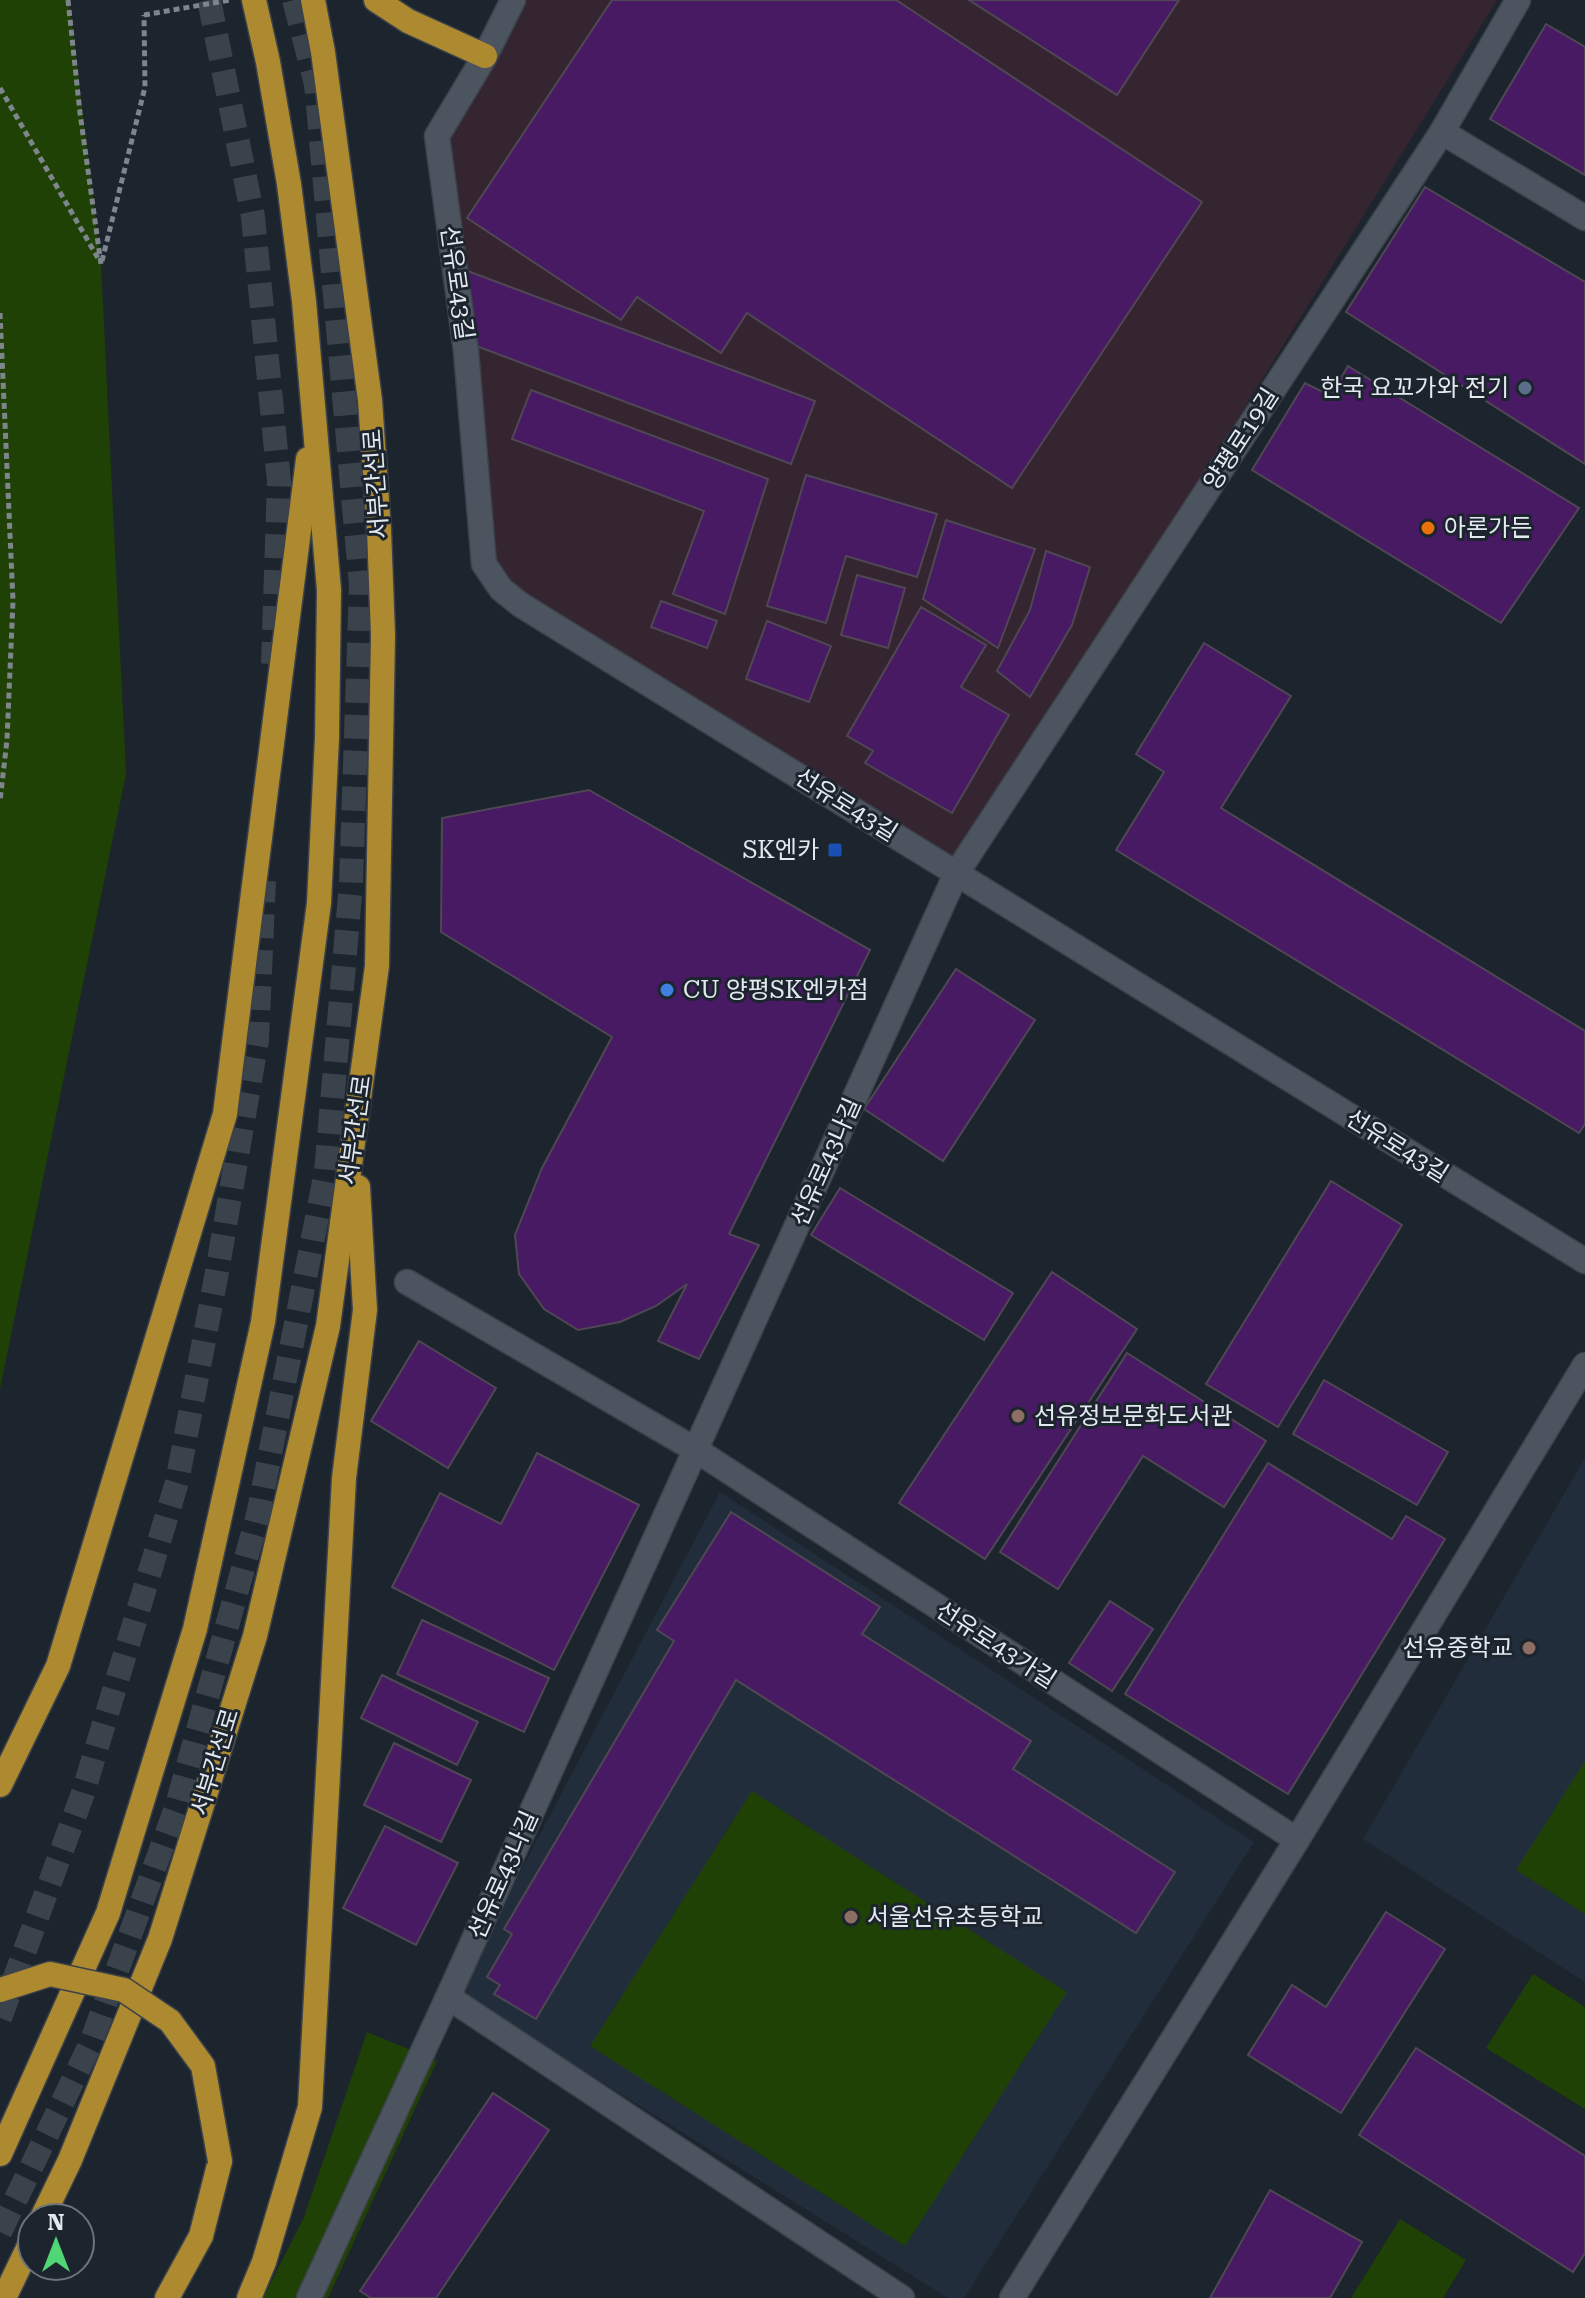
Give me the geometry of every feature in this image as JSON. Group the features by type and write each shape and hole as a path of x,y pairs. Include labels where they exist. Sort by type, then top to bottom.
{"main road":[{"path":"0,2154 108,1913 195,1629 263,1322 319,903 327,738 329,590 304,301 289,184 254,0"},
{"name":"서부간선로","path":"50,2202 70,2160 160,1939 255,1636 328,1326 377,966 383,635 379,530 370,400 323,52 313,0"},
{"path":"376,0 408,21 485,56"},
{"path":"0,1785 58,1666 225,1114 313,413"},
{"path":"249,2298 264,2262 310,2107 344,1478 365,1310 355,1129"},
{"path":"0,1990 50,1974 124,1990 170,2021 203,2066 220,2161 201,2236 167,2298"},
{"path":"4,2298 16,2273"}],"street":[{"path":"485,56 513,0"},
{"name":"양평로19길","path":"956,874 1442,132 1518,0"},
{"name":"선유로43길","path":"485,56 437,136 466,351 484,564 501,589 521,605 1585,1261"},
{"path":"1442,132 1585,218"},
{"name":"선유로43나길","path":"309,2298 956,874"},
{"path":"407,1282 696,1450"},
{"path":"1012,2298 1297,1840 1585,1365"},
{"name":"선유로43가길","path":"696,1450 1297,1840"},
{"path":"448,1997 902,2298"}],"path":[{"path":"68,0 101,264"},
{"path":"101,264 145,87 144,15 230,0"},
{"path":"0,88 101,264"},
{"path":"0,313 13,601 7,740 0,801"}],"shaded area":[{"path":"513,0 1497,0 956,874 521,605 484,564 437,136"},
{"name":"선유중학교","path":"1585,1458 1585,1982 1363,1839"},
{"name":"서울선유초등학교","path":"720,1492 1254,1842 964,2298 948,2298 457,1992"}],"green space":[{"path":"0,0 69,0 101,264 126,774 0,1389"},
{"path":"1585,1761 1585,1914 1516,1870"},
{"path":"752,1791 1067,1992 905,2246 590,2046"},
{"path":"1533,1974 1585,2007 1585,2109 1486,2048"},
{"path":"367,2032 437,2061 328,2298 263,2298 304,2217"},
{"path":"1400,2219 1466,2260 1443,2298 1351,2298"}],"building":[{"path":"612,0 896,0 1202,202 1012,488 747,313 721,353 637,297 621,320 467,218"},
{"path":"969,0 1179,0 1117,95"},
{"path":"1546,24 1585,47 1585,175 1490,119"},
{"name":"한국 요꼬가와 전기","path":"1425,187 1585,282 1585,464 1346,312"},
{"path":"465,270 815,401 791,464 471,344"},
{"path":"1348,366 1579,508 1501,623 1252,470 1305,383 1331,396"},
{"path":"531,390 768,479 725,614 673,594 704,511 512,439"},
{"path":"806,475 937,514 917,577 846,556 826,623 767,606"},
{"path":"946,520 1035,549 998,648 923,599"},
{"path":"1046,551 1090,567 1072,625 1030,697 997,671 1030,610"},
{"path":"857,575 905,588 888,648 841,635"},
{"path":"661,601 717,621 707,648 651,627"},
{"path":"921,607 986,645 961,687 1009,715 952,813 865,763 873,751 847,736"},
{"path":"767,621 831,646 809,702 746,679"},
{"path":"1204,643 1291,696 1221,808 1585,1031 1585,1124 1579,1133 1116,850 1164,772 1136,754"},
{"path":"589,790 870,950 729,1234 759,1245 699,1359 658,1341 687,1284 656,1306 620,1322 578,1330 544,1309 519,1274 515,1235 542,1168 612,1037 441,932 442,818"},
{"path":"956,969 1035,1020 943,1161 864,1109"},
{"path":"1331,1181 1402,1225 1278,1427 1206,1384"},
{"path":"840,1188 1013,1293 984,1340 811,1235"},
{"name":"선유정보문화도서관","path":"1052,1272 1137,1329 985,1559 899,1503"},
{"path":"419,1341 496,1388 448,1468 371,1421"},
{"path":"1127,1353 1266,1441 1224,1507 1143,1456 1058,1589 1000,1552"},
{"path":"1324,1380 1448,1452 1417,1505 1293,1434"},
{"path":"537,1453 639,1505 554,1670 392,1587 440,1493 501,1524"},
{"path":"1268,1463 1392,1539 1406,1516 1445,1539 1288,1794 1125,1694"},
{"path":"731,1512 880,1607 862,1634 1031,1741 1013,1769 1175,1872 1136,1933 736,1680 536,2019 494,1994 500,1985 487,1977 512,1934 504,1929 674,1641 657,1630"},
{"path":"1110,1601 1153,1629 1112,1691 1069,1663"},
{"path":"422,1620 549,1678 524,1732 397,1674"},
{"path":"382,1675 478,1722 457,1765 361,1718"},
{"path":"394,1743 471,1780 441,1842 364,1805"},
{"path":"385,1826 458,1863 416,1945 343,1908"},
{"path":"1386,1912 1445,1949 1341,2113 1248,2055 1292,1985 1326,2007"},
{"path":"1416,2048 1585,2156 1585,2253 1573,2272 1359,2135"},
{"path":"493,2093 549,2130 436,2298 371,2298 360,2291"},
{"path":"1270,2190 1362,2242 1330,2298 1210,2298"}],"tunnel":[{"path":"209,0 253,217 279,481 273,664"},
{"path":"0,2232 91,2043 177,1805 258,1515 326,1172 351,884 361,585 316,84 294,0"},
{"path":"0,2018 83,1793 177,1482 257,1040 264,881"}],"place":[{"name":"한국 요꼬가와 전기","path":"1525,388"},
{"name":"아론가든","path":"1428,528"},
{"name":"SK엔카","path":"835,850"},
{"name":"CU 양평SK엔카점","path":"667,990"},
{"name":"선유정보문화도서관","path":"1018,1416"},
{"name":"선유중학교","path":"1529,1648"},
{"name":"서울선유초등학교","path":"851,1917"}]}
